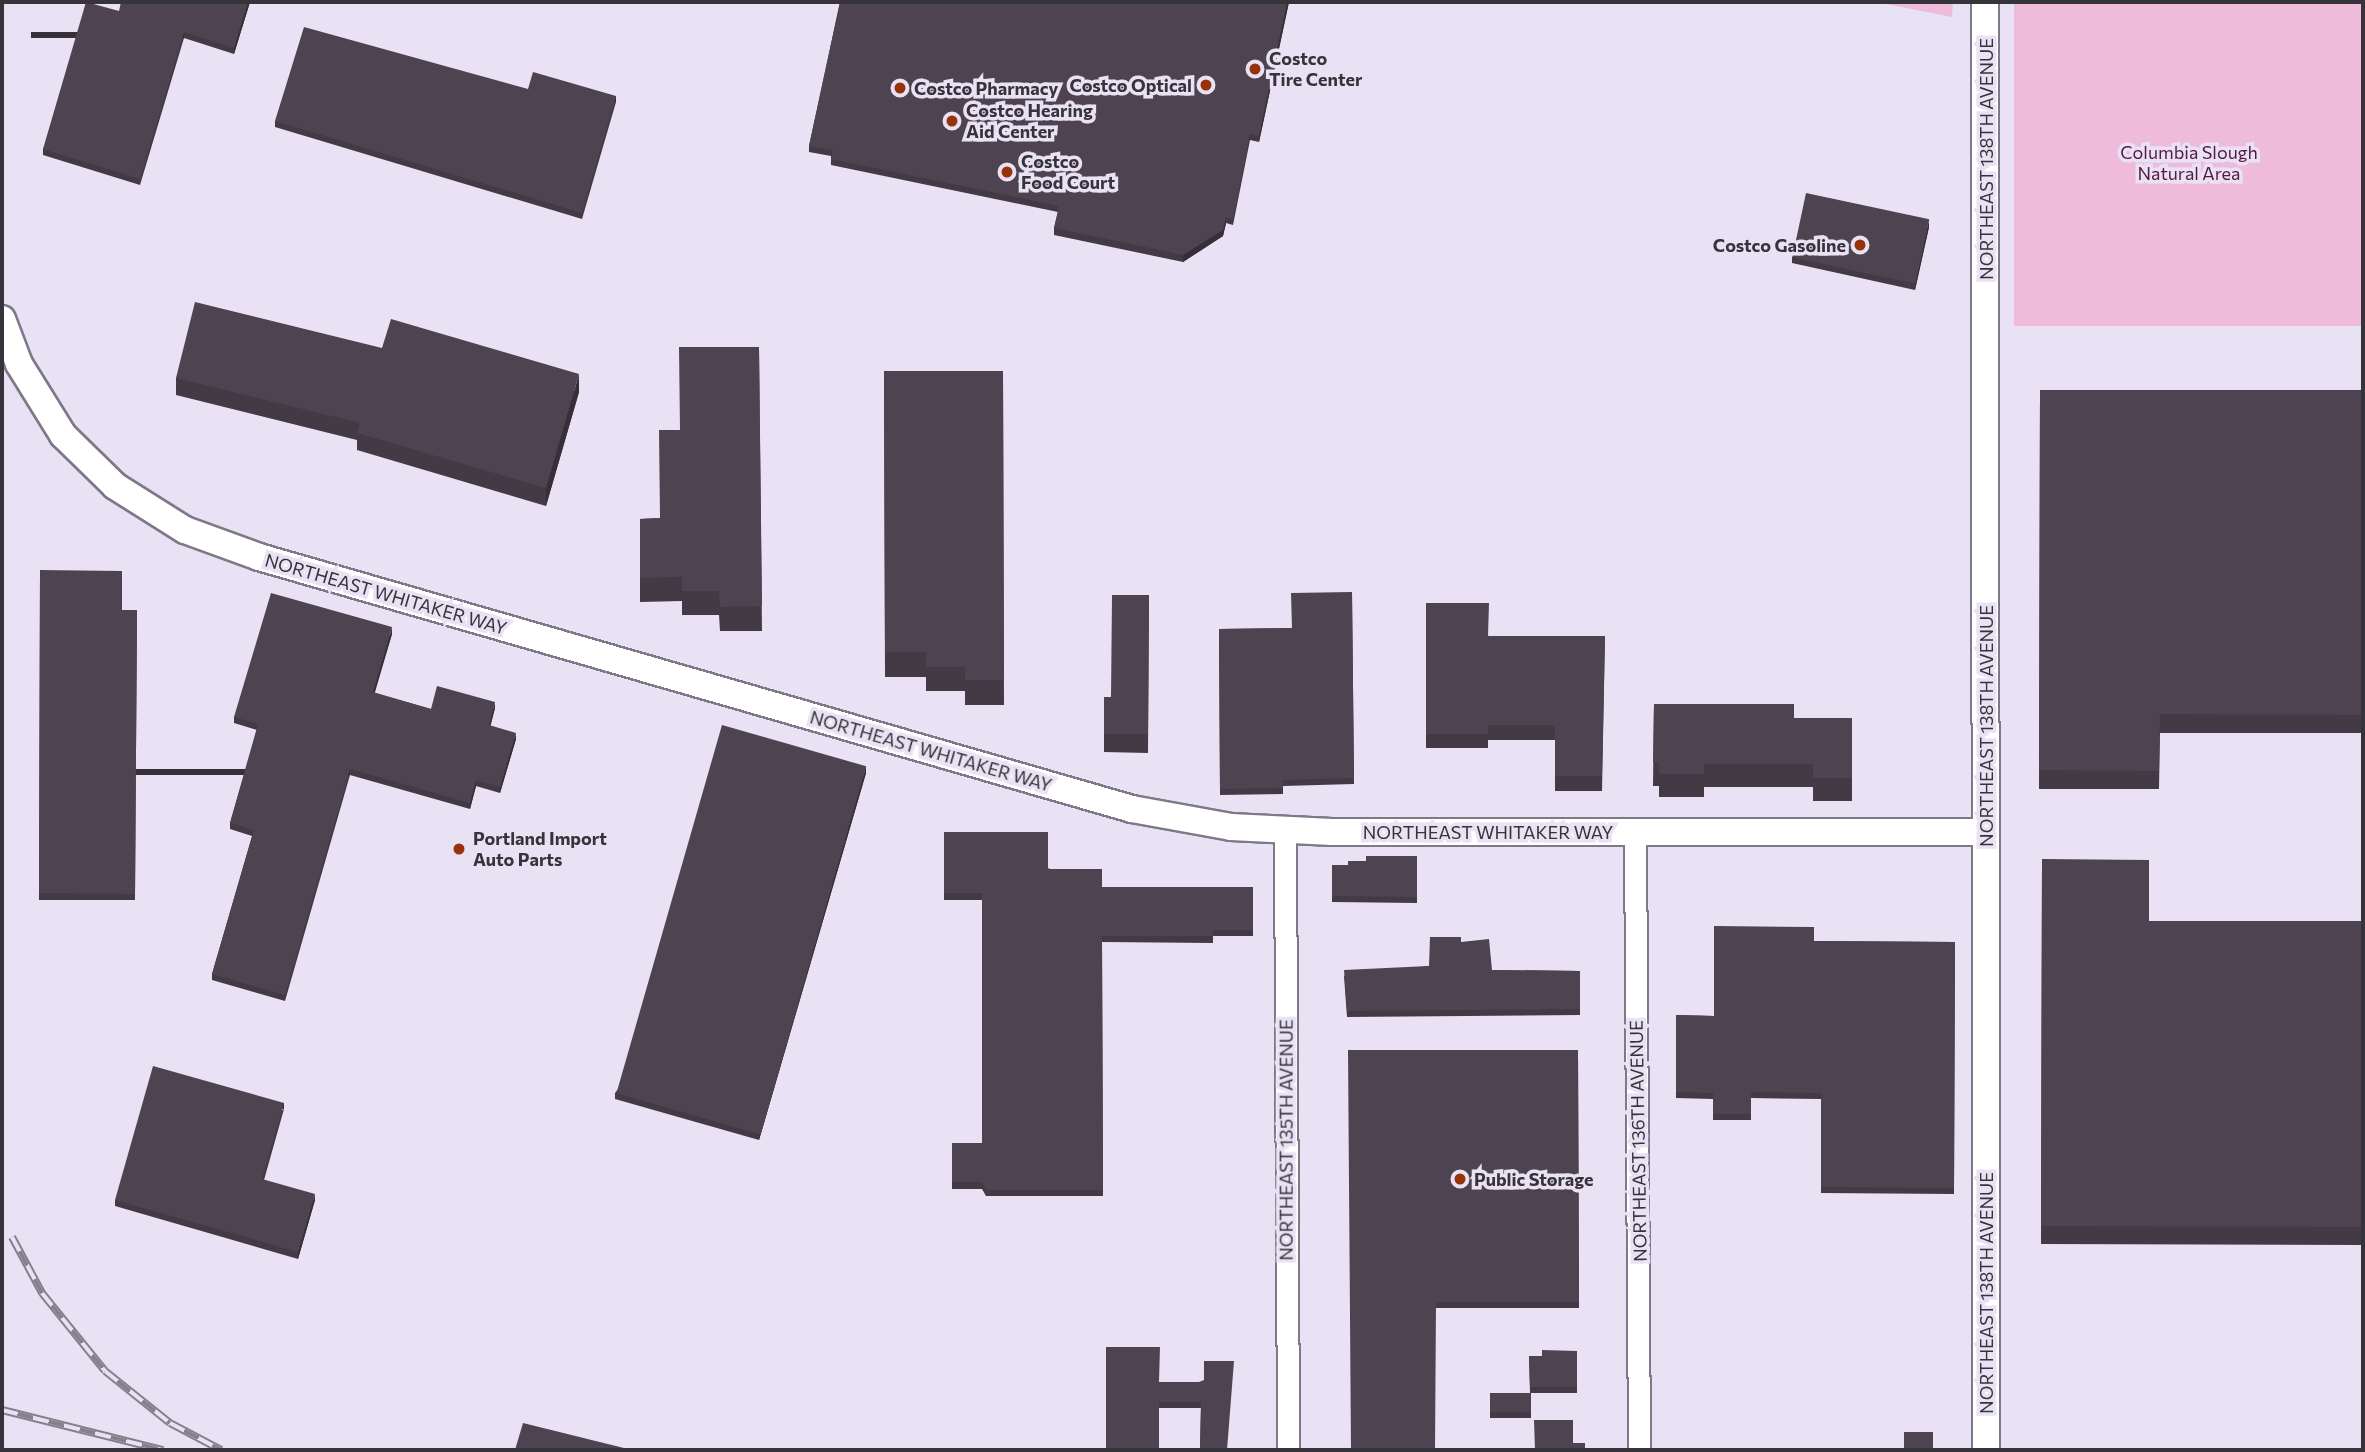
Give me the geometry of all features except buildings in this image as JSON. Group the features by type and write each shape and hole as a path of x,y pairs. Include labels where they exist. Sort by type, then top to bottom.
{"street":[{"name":"NORTHEAST 138TH AVENUE","path":"1985,2 1986,1450"},
{"name":"NORTHEAST WHITAKER WAY","path":"2,319 19,364 63,435 115,486 147,510 196,535 1132,809 1231,827 1285,831 1986,832"},
{"name":"NORTHEAST 135TH AVENUE","path":"1285,831 1288,1450"},
{"name":"NORTHEAST 136TH AVENUE","path":"1634,832 1639,1450"}],"green space":[{"path":"1876,2 1953,2 1952,17"},
{"name":"Columbia Slough Natural Area","path":"2014,2 2363,2 2363,326 2014,326"}],"railway":[{"path":"12,1237 42,1293 105,1371 170,1423 221,1450"},
{"path":"2,1410 163,1450"}],"place":[{"name":"Costco Tire Center","path":"1255,69"},
{"name":"Costco Optical","path":"1206,85"},
{"name":"Costco Pharmacy","path":"900,88"},
{"name":"Costco Hearing Aid Center","path":"952,121"},
{"name":"Costco Food Court","path":"1007,172"},
{"name":"Costco Gasoline","path":"1860,245"},
{"name":"Portland Import Auto Parts","path":"459,849"},
{"name":"Public Storage","path":"1460,1179"}]}
